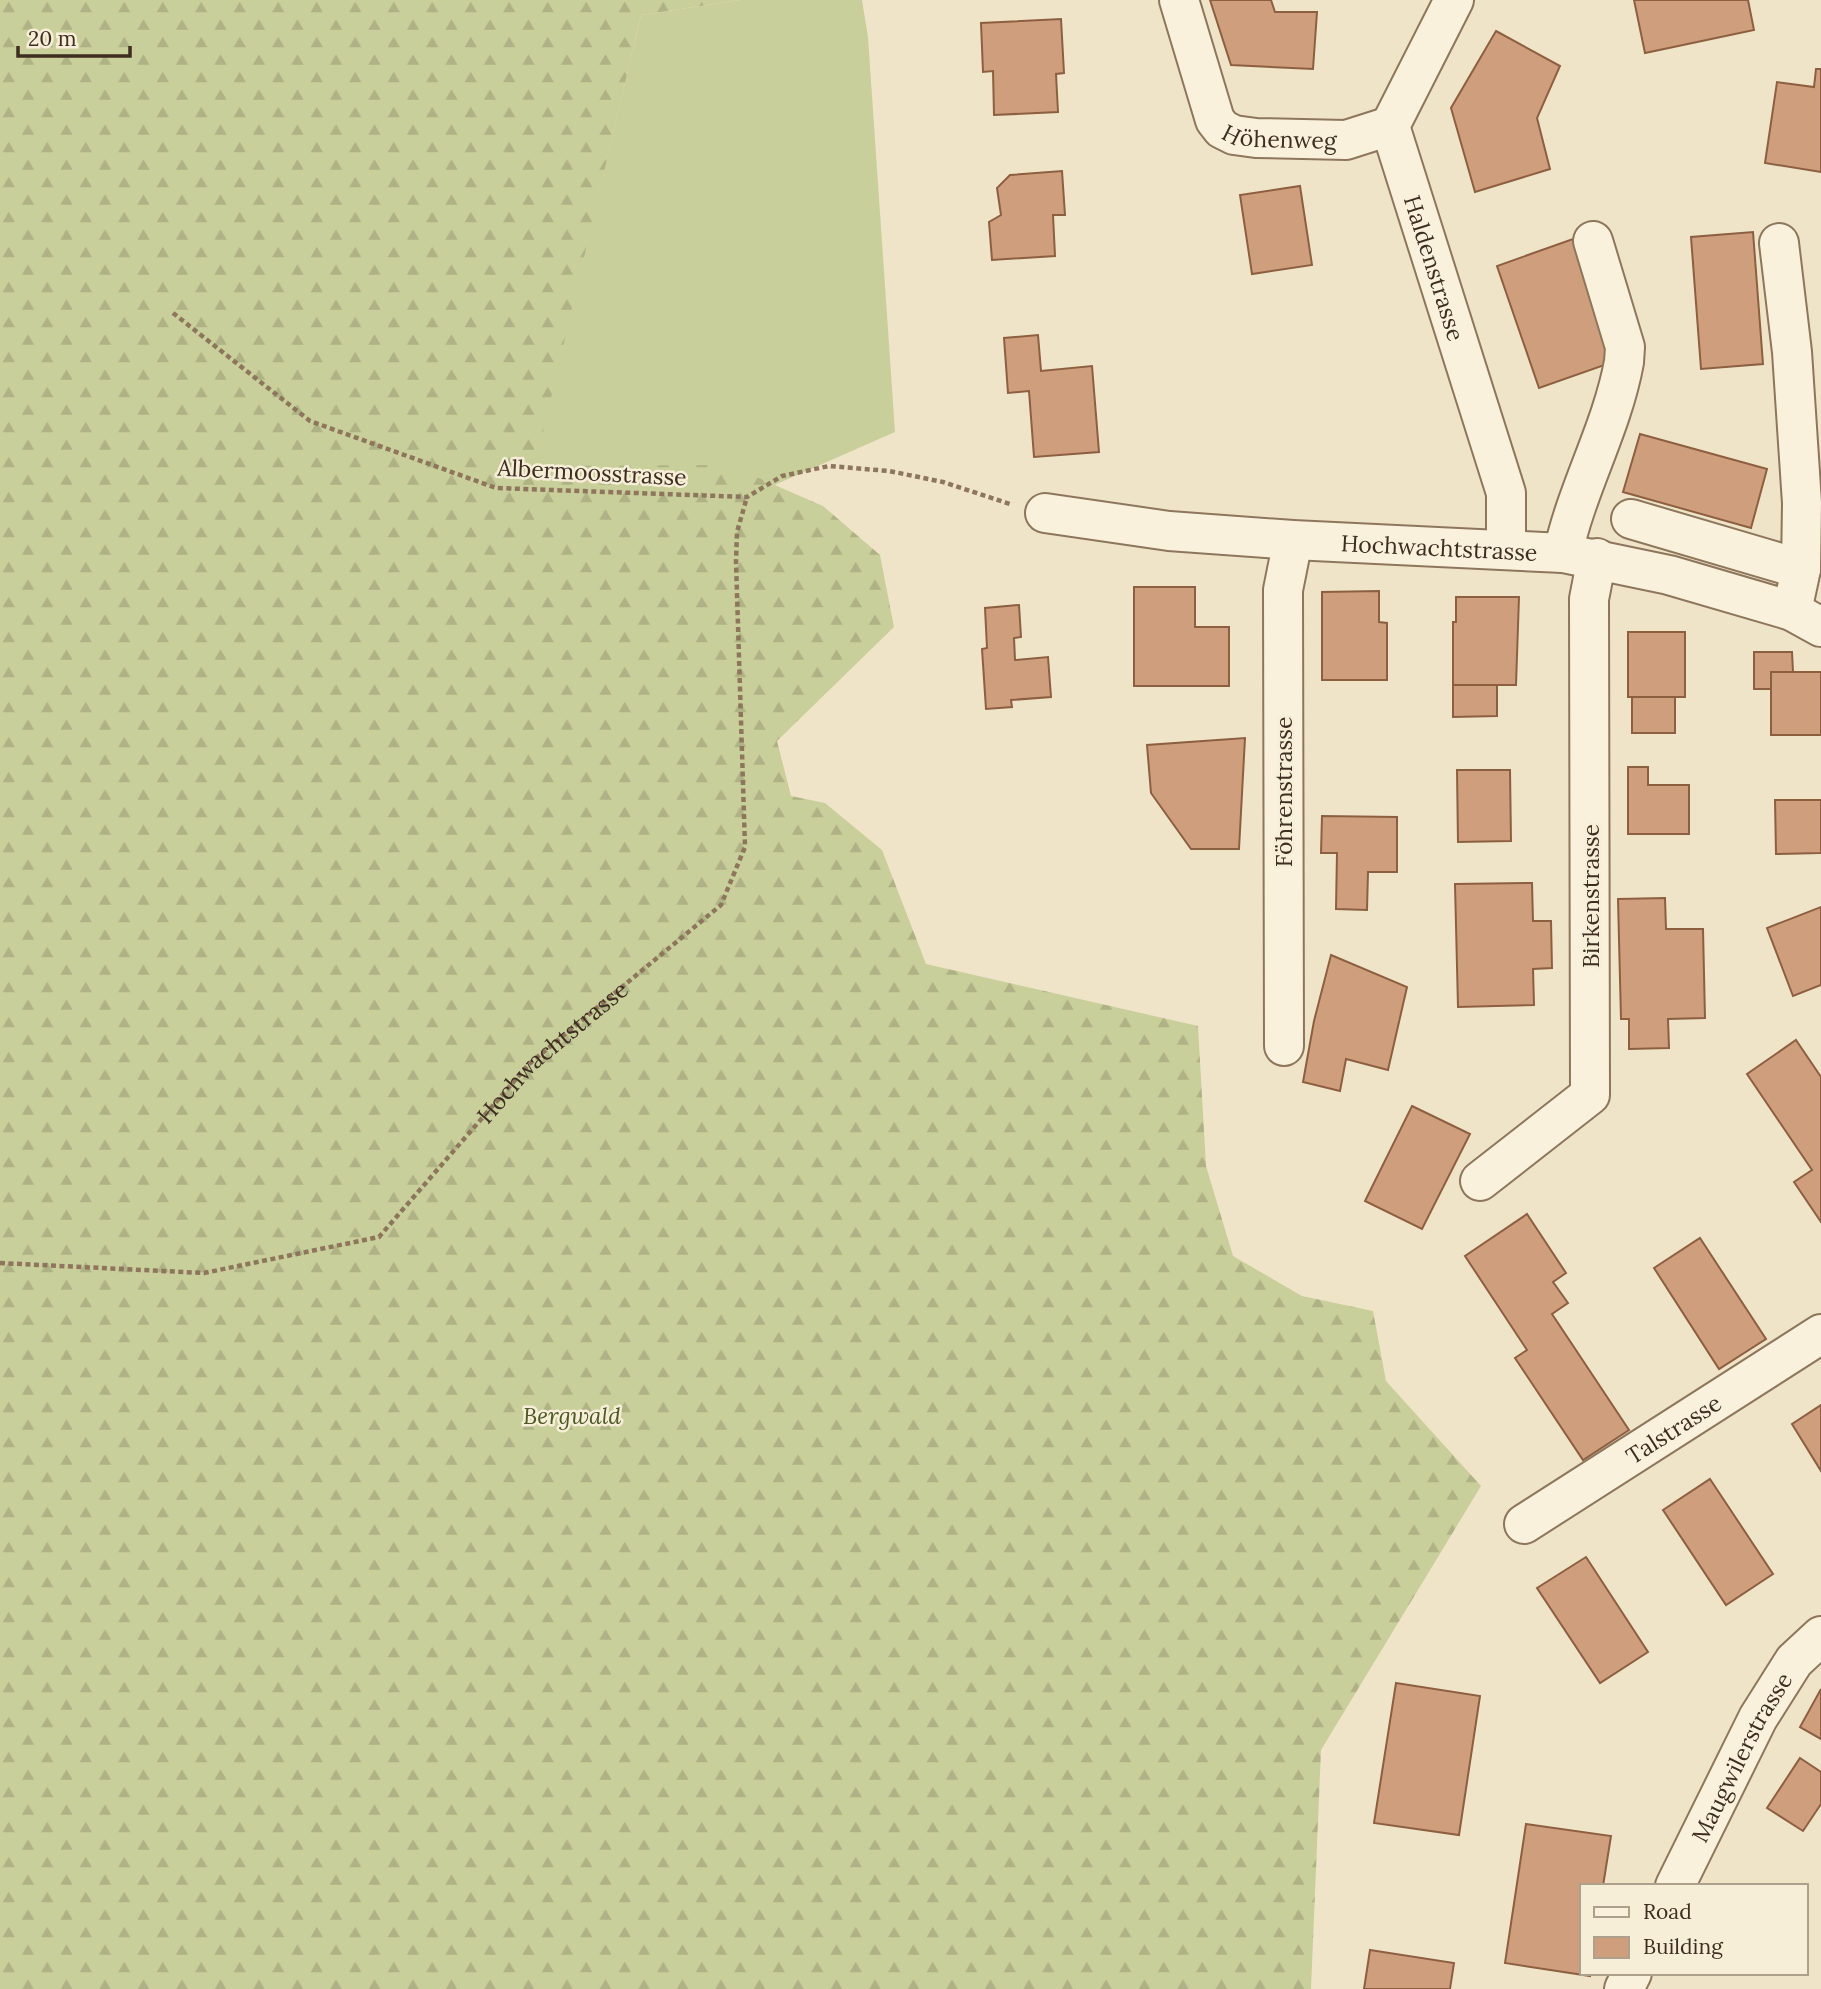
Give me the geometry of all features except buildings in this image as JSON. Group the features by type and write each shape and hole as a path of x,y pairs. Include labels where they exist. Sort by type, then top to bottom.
{"street":[{"name":"Höhenweg","path":"1179,0 1215,120 1222,129 1246,138 1346,140 1390,126"},
{"path":"1390,126 1454,0"},
{"name":"Haldenstrasse","path":"1390,126 1506,493 1506,549"},
{"path":"1580,555 1568,528 1592,466 1624,362 1625,347 1593,241"},
{"path":"1779,243 1795,393 1802,503 1801,569 1807,619"},
{"name":"Hochwachtstrasse","path":"1045,513 1169,531 1580,555 1669,575 1807,619"},
{"path":"1631,519 1801,569"},
{"name":"Föhrenstrasse","path":"1283,1046 1283,590 1293,540"},
{"name":"Birkenstrasse","path":"1480,1181 1590,1096 1589,599 1580,555"},
{"name":"Talstrasse","path":"1524,1524 1821,1334"},
{"name":"Maugwilerstrasse","path":"1676,1884 1758,1718 1794,1661 1821,1636"}],"path":[{"name":"Albermoosstrasse","path":"173,313 310,421 496,488 747,496"},
{"path":"747,496 782,476 829,466 850,467 889,471 943,482 1004,503 1045,513"},
{"name":"Hochwachtstrasse","path":"0,1263 204,1273 379,1237 529,1064 721,905 744,847 736,562 737,533 747,496"}],"green space":[{"name":"Bergwald","path":"0,0 740,0 641,15 535,466 729,465 823,506 880,555 894,627 777,741 791,796 825,803 882,850 926,964 1198,1026 1206,1166 1233,1256 1302,1296 1373,1311 1386,1381 1481,1486 1321,1750 1311,1989 0,1989"},
{"path":"740,0 862,0 868,37 895,432 747,497 534,466 641,15"}]}
